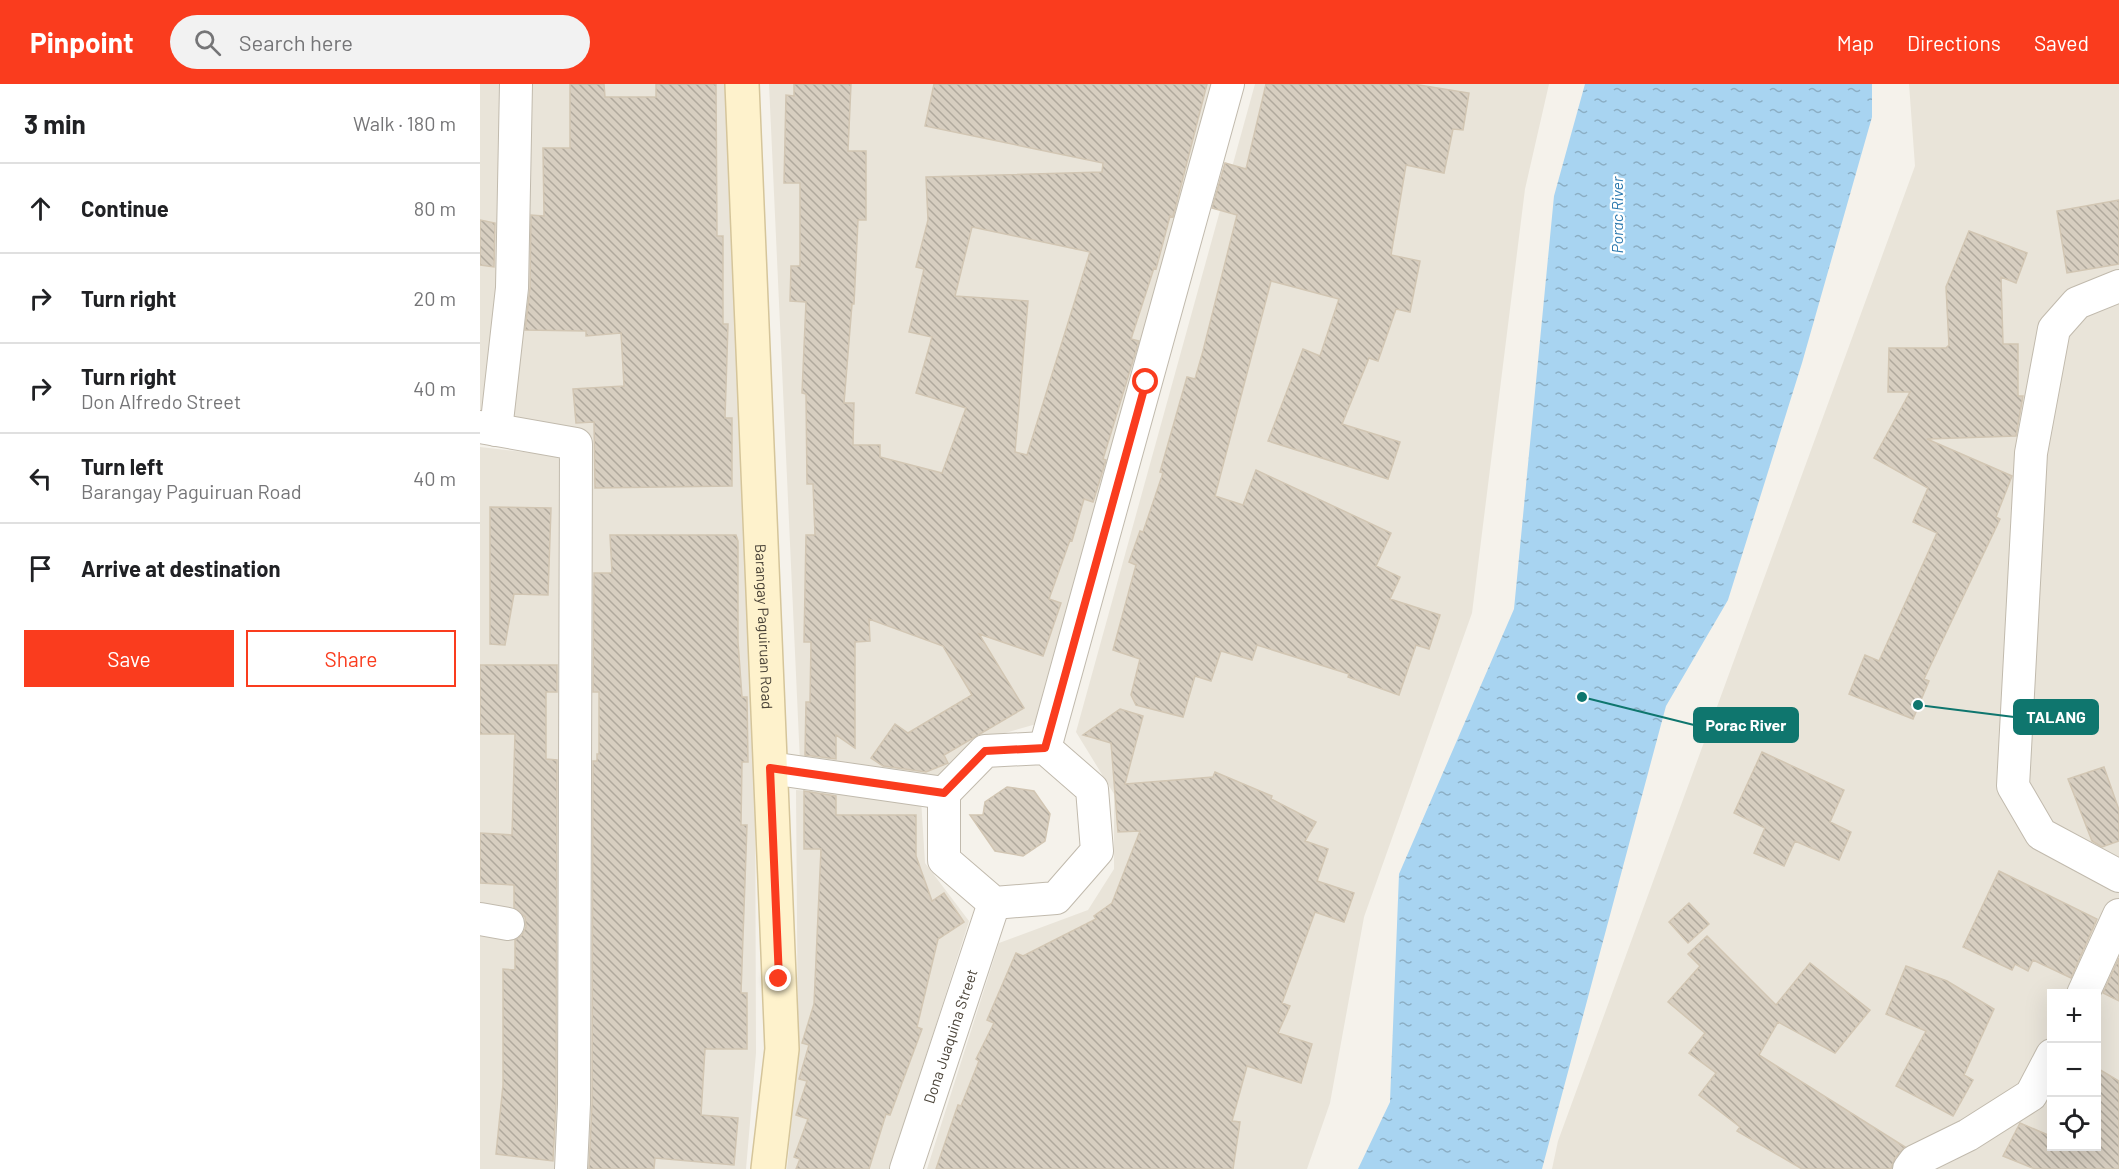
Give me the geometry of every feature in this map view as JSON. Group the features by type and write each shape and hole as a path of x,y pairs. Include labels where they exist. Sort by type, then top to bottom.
{"street":[{"path":"516,84 512,288 488,429 576,444 574,1104 571,1169"},
{"name":"Barangay Paguiruan Road","path":"742,84 782,1049 768,1169"},
{"path":"1045,748 1228,84"},
{"path":"2119,286 2076,303 2054,329 2031,453 2013,786 2041,834 2119,876"},
{"path":"1045,748 1092,789 1097,851 1056,898 994,903 944,860 944,793 985,751 1045,748"},
{"path":"770,768 944,793"},
{"name":"Dona Juaquina Street","path":"906,1169 994,903"},
{"path":"2085,989 2119,915"},
{"path":"1909,1169 1914,1161 1968,1135 2031,1095 2047,1065"}],"shaded area":[{"path":"480,84 725,84 755,752 756,1053 746,1169 585,1169 590,1119 592,806 581,434 480,414"},
{"path":"769,84 1224,84 1040,723 977,741 938,779 800,762"},
{"path":"1255,84 1549,84 1525,189 1472,613 1364,917 1330,1103 1307,1169 927,1169 999,943 1088,910 1114,869 1114,794 1076,732"},
{"path":"1909,84 2119,84 2119,1169 1552,1169 1558,1141 1915,166"},
{"path":"480,447 560,456 562,1085 554,1169 480,1169"},
{"path":"796,790 921,799 925,863 969,921 890,1169 787,1169 798,1048"}],"water":[{"path":"1585,84 1872,84 1872,117 1802,363 1728,600 1666,706 1542,1169 1358,1169 1390,1102 1399,874 1514,609 1554,196"}],"building":[{"path":"570,84 604,84 605,97 656,97 656,84 716,84 717,236 723,236 723,324 728,324 725,418 732,418 732,486 595,488 594,422 576,423 573,389 624,386 621,333 586,336 586,331 525,330 530,288 531,215 544,216 543,148 570,148"},
{"path":"794,84 851,84 848,151 866,151 866,220 858,220 854,304 852,304 844,403 854,403 853,445 880,445 880,457 942,473 966,408 916,393 932,337 909,332 924,269 916,267 928,220 926,177 1102,172 1103,163 925,126 934,84 1207,84 1173,217 1170,216 1156,269 1154,268 1131,339 1139,341 1103,459 1106,460 1099,483 1093,502 1084,499 1072,541 1070,540 1049,599 1061,603 1043,656 979,634 1024,708 944,755 948,763 926,772 883,766 871,758 895,724 908,733 972,695 943,646 869,619 870,641 855,642 855,748 836,735 836,759 805,755 806,702 810,702 811,642 804,642 806,535 815,535 813,484 807,484 806,394 802,393 806,302 790,301 791,266 800,266 800,183 784,183 786,95 794,96","holes":["972,227 1090,252 1027,455 1015,452 1028,301 955,296"]},
{"path":"1266,84 1413,84 1469,93 1463,130 1453,129 1444,173 1406,165 1391,255 1420,261 1410,312 1396,309 1378,361 1369,358 1342,424 1400,442 1388,479 1268,441 1303,349 1320,356 1339,299 1271,281 1215,496 1243,505 1256,470 1391,533 1376,566 1400,577 1390,599 1440,615 1429,649 1416,645 1399,695 1348,677 1349,674 1257,645 1252,660 1221,651 1211,681 1195,676 1183,717 1136,705 1131,695 1140,659 1113,650 1136,565 1129,562 1140,531 1143,532 1163,473 1160,472 1187,377 1195,379 1237,215 1212,208 1225,163 1246,169"},
{"path":"2119,200 2119,264 2067,273 2057,211"},
{"path":"480,220 495,223 494,267 480,265"},
{"path":"1969,231 2027,253 2016,283 2001,277 2003,344 2018,344 2018,396 2023,396 2016,436 1927,439 2012,476 1996,517 2000,519 1924,679 1929,681 1913,719 1849,694 1865,655 1879,661 1937,533 1913,522 1928,488 1874,458 1910,392 1888,392 1889,348 1946,348 1949,345 1946,287"},
{"path":"490,507 551,508 548,595 514,594 505,645 490,644"},
{"path":"610,535 736,535 738,541 738,642 742,697 747,697 748,762 742,762 741,825 747,825 741,993 747,993 747,1049 705,1049 701,1115 738,1118 734,1165 655,1158 654,1169 589,1169 592,1104 593,761 597,761 597,754 599,754 599,692 593,692 594,573 612,573"},
{"path":"480,665 557,665 557,692 546,692 546,759 557,760 556,1104 553,1161 496,1154 503,1085 503,969 515,970 515,940 522,935 526,927 525,917 514,908 514,885 480,883 480,833 512,835 515,734 480,734"},
{"path":"1120,709 1143,716 1125,784 1213,777 1215,772 1272,796 1271,799 1316,822 1305,841 1328,849 1317,881 1354,893 1344,922 1315,912 1282,1003 1290,1006 1278,1033 1312,1044 1301,1083 1247,1066 1232,1121 1240,1122 1233,1169 936,1169 958,1105 961,1106 979,1061 976,1059 994,1023 987,1020 1016,953 1023,956 1096,919 1094,916 1112,903 1140,831 1118,832 1111,743 1083,735"},
{"path":"1762,752 1844,790 1830,822 1851,832 1839,860 1795,841 1784,866 1754,853 1765,828 1734,813"},
{"path":"2104,767 2119,810 2119,841 2102,847 2092,841 2068,779"},
{"path":"1007,787 1034,791 1050,814 1045,841 1023,856 995,851 970,815 983,815 985,802"},
{"path":"804,791 836,796 836,815 916,815 916,856 932,901 944,893 964,922 938,939 917,1027 922,1029 890,1115 886,1114 869,1169 796,1169 800,1159 794,1157 808,1119 796,1115 807,1081 799,1079 809,1045 802,1043 814,1004 821,849 804,849"},
{"path":"1999,871 2097,919 2071,978 2033,960 2028,971 2015,964 2012,970 1963,947"},
{"path":"1689,903 1709,924 1688,943 1669,922"},
{"path":"1707,936 1776,1005 1810,963 1870,1010 1835,1053 1778,1022 1759,1055 1905,1147 1895,1158 1891,1169 1802,1169 1737,1131 1740,1127 1699,1095 1716,1073 1689,1053 1705,1033 1668,1002 1700,966 1688,954"},
{"path":"2119,958 2119,1001 2103,993"},
{"path":"1906,966 1947,981 1994,1009 1964,1075 1973,1080 1953,1116 1896,1086 1926,1031 1886,1014"},
{"path":"2101,1070 2119,1081 2119,1169 2035,1169 2003,1156 2020,1123 2047,1135 2047,1151 2101,1151"}],"place":[{"name":"Porac River","path":"1582,697"},
{"name":"TALANG","path":"1918,705"}],"route":[{"path":"779,979 770,768 944,793 985,751 1045,748 1146,382"}]}
